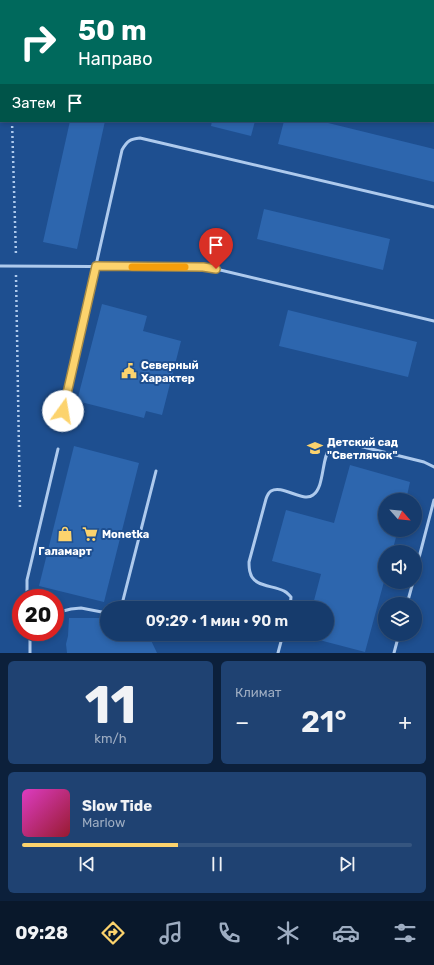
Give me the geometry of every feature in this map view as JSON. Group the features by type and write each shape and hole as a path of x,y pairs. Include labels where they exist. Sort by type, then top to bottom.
{"lane":[{"path":"63,411 122,150 126,143 133,138 140,138 434,207"},
{"path":"0,266 203,267 434,321"},
{"path":"290,601 290,597 286,592 258,583 253,579 250,572 249,562 266,499 272,490 278,490 304,497 314,495 318,488 327,454 331,446 336,443 343,442 424,462 434,467"},
{"path":"27,589 27,580 58,449"},
{"path":"123,601 156,471"},
{"path":"422,546 434,500"},
{"path":"429,520 434,521"},
{"path":"64,611 81,608 100,612"},
{"path":"30,641 30,653"},
{"path":"278,653 281,641"},
{"path":"394,653 397,641"}],"path":[{"path":"12,122 20,510"}],"building":[{"path":"70,122 105,122 77,249 43,242"},
{"path":"212,122 255,122 251,136 211,126"},
{"path":"284,122 324,122 434,149 434,182 278,144"},
{"path":"264,209 390,239 383,270 257,239"},
{"name":"Северный Характер","path":"102,304 147,316 143,331 181,341 162,415 146,411 144,418 77,401"},
{"path":"288,310 417,342 408,377 279,346"},
{"path":"74,446 139,463 104,601 64,592 64,589 51,589 39,586"},
{"path":"350,465 410,482 408,493 378,493 378,537 396,537 394,545 378,545 378,589 382,589 380,597 378,597 378,604 365,652 323,641 334,641 334,601 314,601 321,574 272,561 286,510 334,523"},
{"path":"69,618 100,618 100,641 151,641 157,653 67,653 66,644"}],"slow traffic":[{"path":"132,267 185,267"}],"place":[{"name":"Северный Характер","path":"129,371"},
{"name":"Детский сад \"Светлячок\"","path":"315,448"},
{"name":"Галамарт","path":"65,534"},
{"name":"Monetka","path":"90,534"}],"route":[{"path":"63,411 96,266 203,267 216,269"}]}
